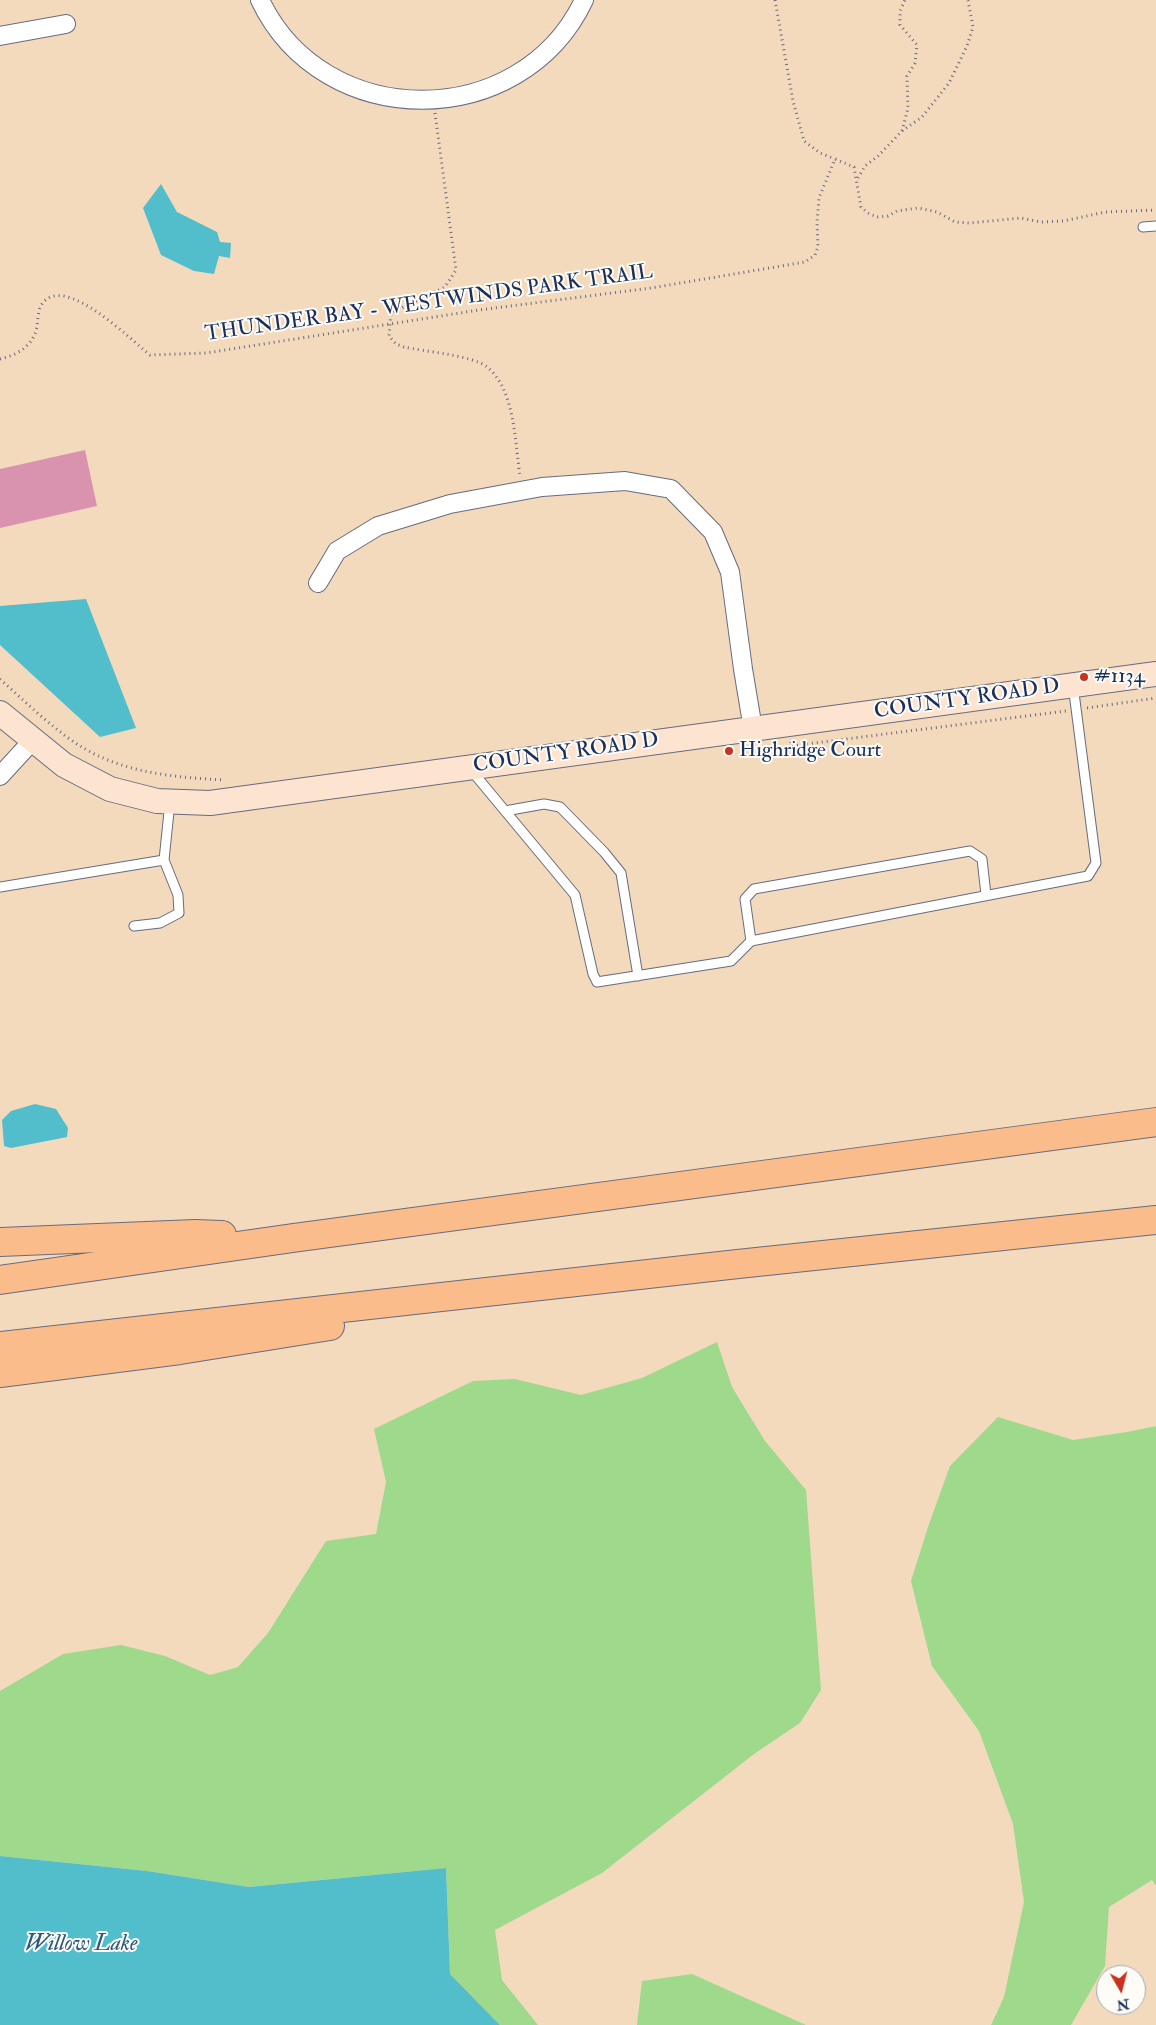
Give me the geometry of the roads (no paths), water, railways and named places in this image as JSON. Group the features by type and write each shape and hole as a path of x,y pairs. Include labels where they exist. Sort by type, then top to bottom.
{"highway":[{"path":"0,1280 293,1238 1156,1122"},
{"path":"0,1346 738,1264 1156,1220"},
{"path":"0,1242 195,1234 293,1238"},
{"path":"0,1373 180,1350 738,1264"}],"street":[{"path":"260,0 277,28 294,47 315,66 336,79 362,90 387,97 440,103 479,92 527,67 544,54 564,33 584,0"},
{"path":"0,36 66,24"},
{"path":"318,583 337,551 378,526 450,504 522,491 625,480 671,489 713,532 730,572 753,729"},
{"name":"COUNTY ROAD D","path":"0,713 64,765 110,788 156,801 210,803 1156,674"},
{"path":"0,776 33,740"}],"lane":[{"path":"1143,227 1156,226"},
{"path":"469,768 575,895 593,974 598,982 731,961 751,941 1088,876 1096,863 1072,685"},
{"path":"134,926 160,923 179,913 178,895 164,860 170,802"},
{"path":"505,811 544,804 560,807 604,852 621,873 638,976"},
{"path":"751,941 744,899 754,889 970,851 982,859 986,895"},
{"path":"0,887 164,860"}],"water":[{"path":"161,184 177,212 217,232 220,242 231,243 230,258 219,256 214,274 194,271 161,255 143,208"},
{"path":"86,599 136,728 100,737 0,645 0,606"},
{"path":"35,1104 56,1109 68,1128 67,1137 11,1148 4,1146 2,1120 11,1111"},
{"name":"Willow Lake","path":"0,1856 147,1871 249,1887 446,1868 450,1974 500,2025 0,2025"}],"place":[{"name":"#1134","path":"1084,677"},
{"name":"Highridge Court","path":"729,751"}]}
